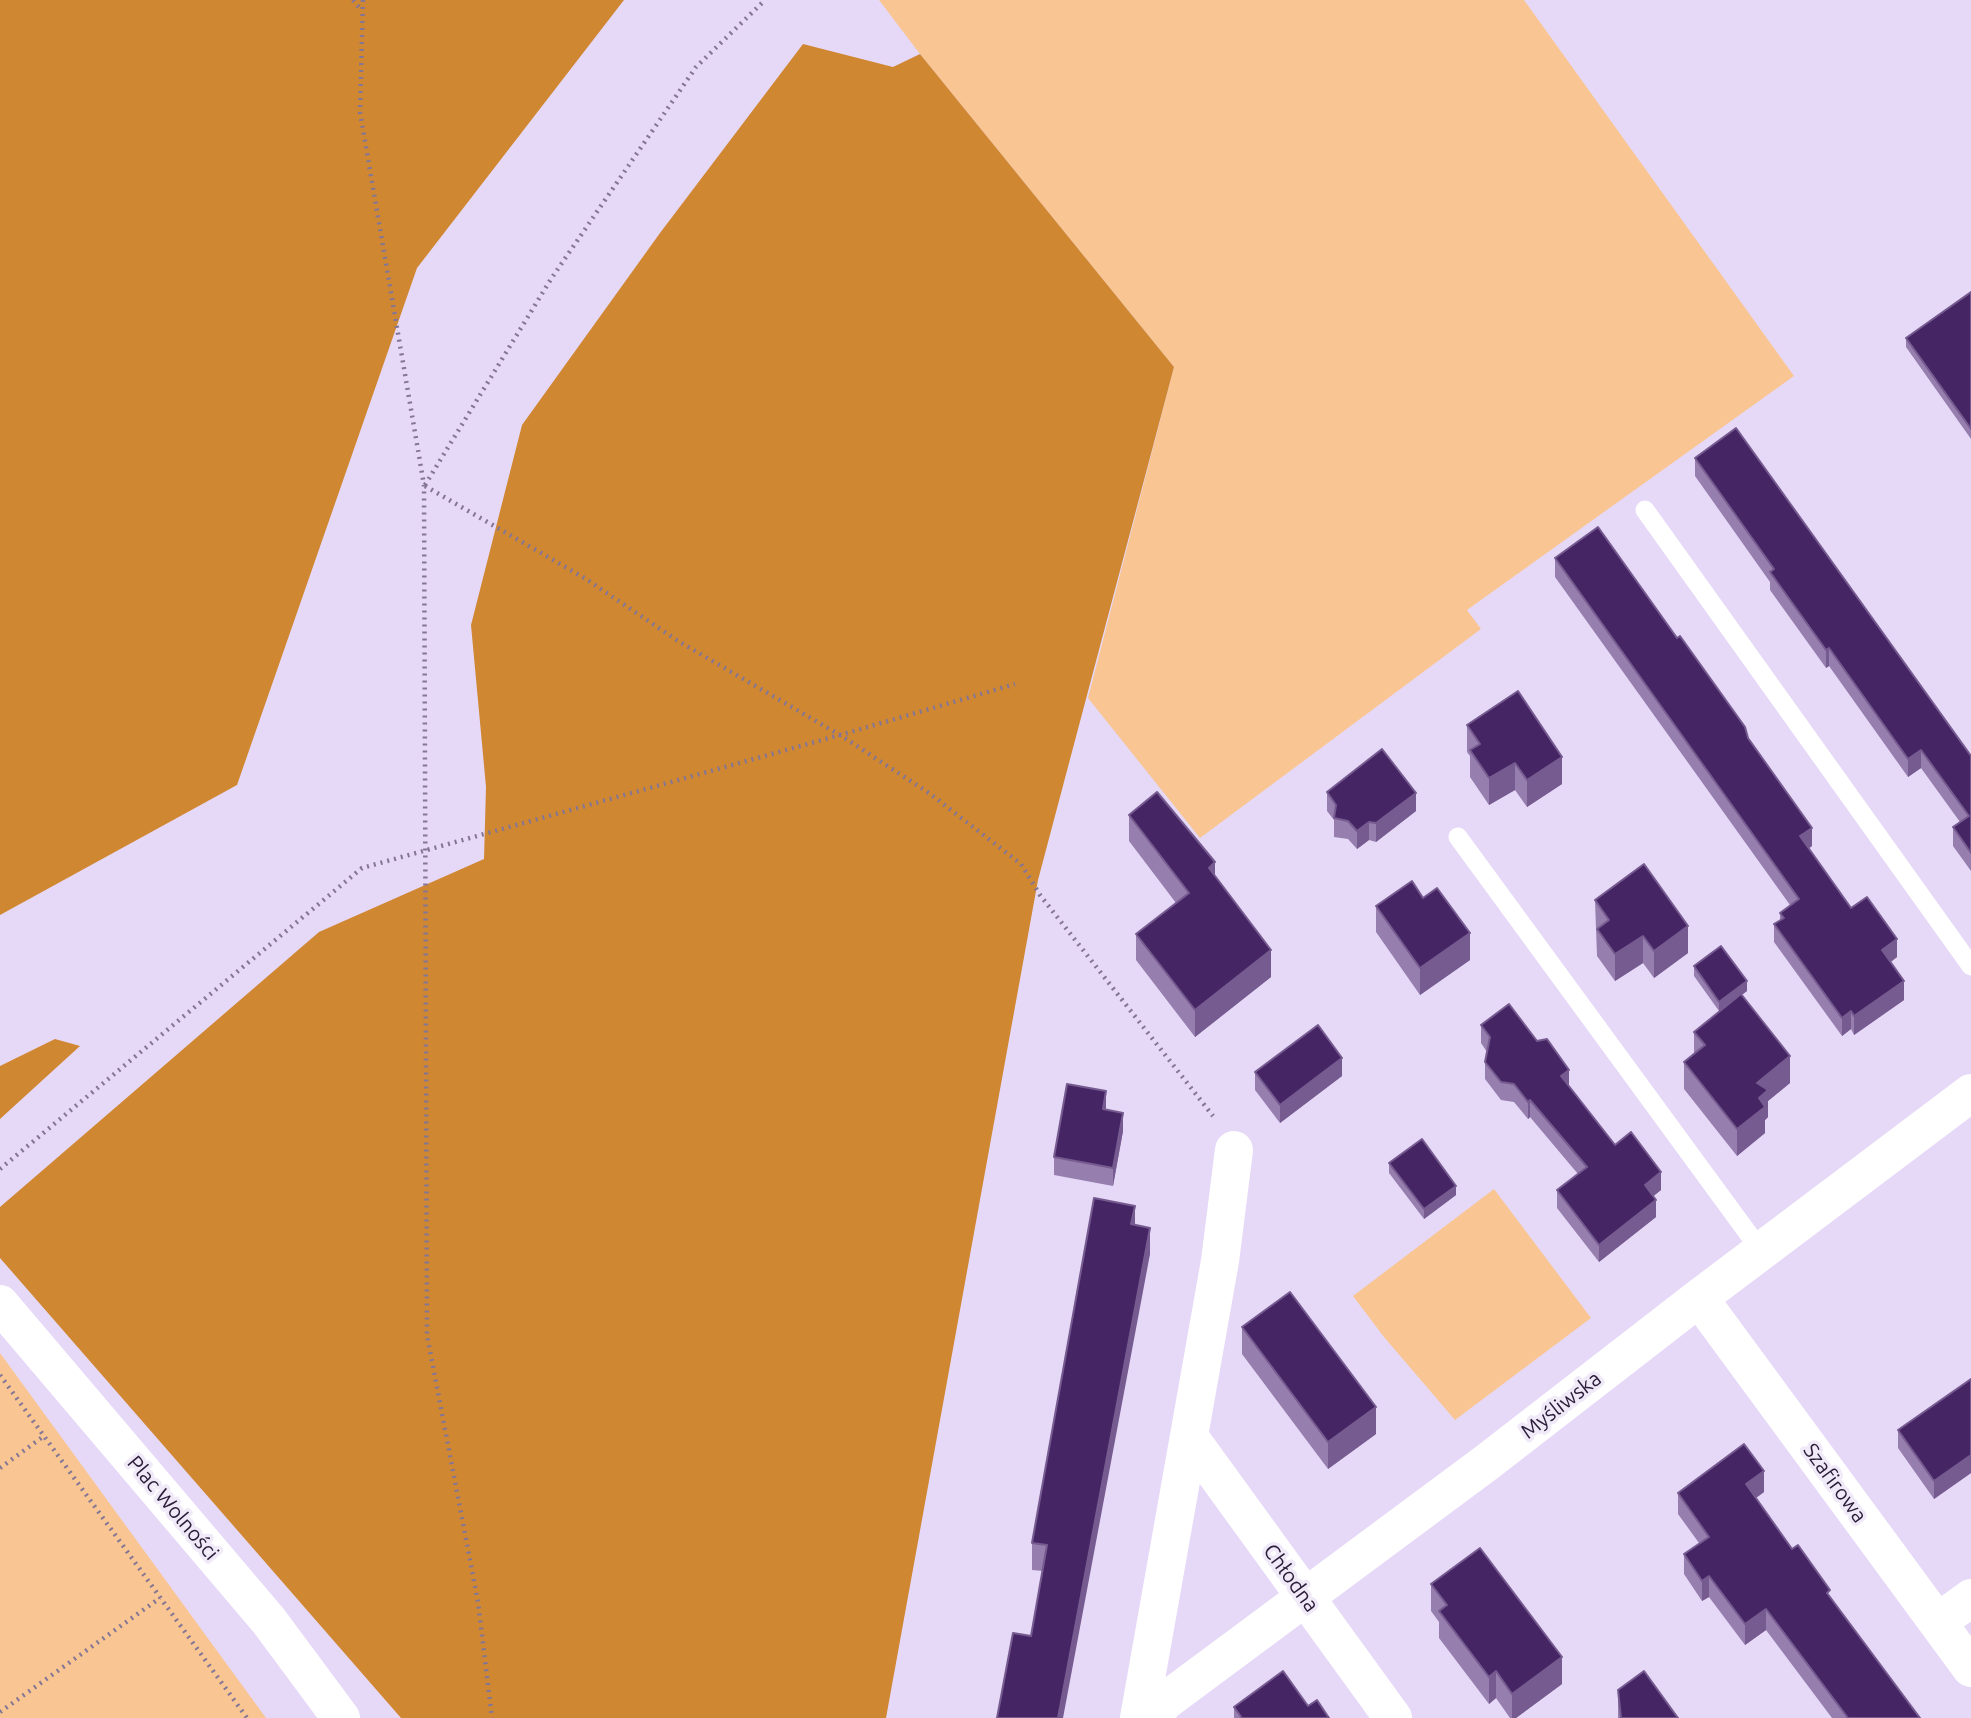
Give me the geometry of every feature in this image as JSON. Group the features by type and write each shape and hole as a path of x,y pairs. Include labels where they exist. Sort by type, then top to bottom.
{"street":[{"name":"Myśliwska","path":"1152,1718 1164,1702 1486,1463 1699,1297 1971,1093"},
{"path":"1139,1718 1220,1261 1234,1150"},
{"name":"Szafirowa","path":"1699,1297 1971,1668"},
{"name":"Plac Wolności","path":"0,1304 269,1621 341,1718"},
{"name":"Chłodna","path":"1190,1438 1392,1718"},
{"path":"1938,1622 1971,1598"}],"lane":[{"path":"1645,510 1971,966"},
{"path":"1458,837 1761,1251"}],"path":[{"path":"353,0 361,10"},
{"path":"363,0 360,112 424,485 427,1335 478,1602 492,1718"},
{"path":"424,485 551,279 696,67 765,0"},
{"path":"424,485 586,579 678,641 841,735 929,793 1021,864 1040,895 1222,1127 1234,1150"},
{"path":"0,1169 362,868 1015,684"},
{"path":"0,1375 247,1718"},
{"path":"0,1468 44,1436"},
{"path":"0,1713 160,1598"}],"shaded area":[{"path":"0,0 624,0 417,268 237,785 0,915"},
{"path":"879,0 1524,0 1794,376 1467,610 1481,629 1200,838 1088,698 1174,367"},
{"path":"803,44 893,67 920,54 1174,367 1038,880 886,1718 401,1718 0,1258 0,1207 319,932 484,859 486,787 471,625 522,425 660,233"},
{"path":"55,1039 80,1046 0,1119 0,1066"},
{"path":"1494,1189 1591,1318 1455,1420 1384,1337 1353,1296"},
{"path":"0,1353 266,1718 0,1718"}],"building":[{"path":"1971,292 1971,429 1906,338"},
{"path":"1736,428 1971,756 1971,853 1953,827 1969,816 1921,750 1908,759 1829,648 1826,650 1770,572 1774,569 1695,458"},
{"path":"1598,527 1745,727 1748,738 1812,828 1800,836 1851,908 1867,897 1897,939 1882,950 1904,981 1854,1016 1851,1011 1842,1018 1774,924 1784,918 1780,913 1799,899 1555,558"},
{"path":"1518,691 1562,757 1527,780 1515,763 1489,778 1470,750 1480,744 1467,725"},
{"path":"1382,749 1416,793 1376,823 1369,822 1357,831 1348,821 1334,818 1336,805 1327,792"},
{"path":"1157,792 1215,862 1209,868 1271,950 1195,1010 1136,934 1189,893 1129,815"},
{"path":"1644,864 1688,926 1654,951 1643,936 1615,954 1597,929 1609,920 1595,900"},
{"path":"1412,881 1423,898 1437,888 1470,933 1420,968 1376,906"},
{"path":"1721,946 1747,981 1719,1002 1694,966"},
{"path":"1741,994 1790,1056 1757,1083 1768,1090 1759,1098 1765,1107 1737,1129 1684,1062 1705,1045 1694,1032"},
{"path":"1509,1004 1537,1041 1547,1039 1569,1070 1561,1076 1615,1145 1631,1132 1661,1172 1645,1185 1656,1200 1599,1245 1557,1190 1587,1167 1530,1100 1528,1102 1514,1084 1501,1082 1485,1062 1490,1037 1481,1025"},
{"path":"1318,1025 1342,1058 1280,1105 1255,1072"},
{"path":"1067,1084 1106,1091 1103,1109 1123,1113 1113,1168 1054,1157"},
{"path":"1422,1139 1456,1186 1424,1209 1389,1163"},
{"path":"1094,1198 1135,1206 1131,1224 1150,1228 1058,1718 997,1718 1013,1633 1031,1636 1047,1545 1032,1543"},
{"path":"1290,1292 1376,1407 1328,1442 1242,1327"},
{"path":"1971,1379 1971,1455 1934,1481 1898,1430"},
{"path":"1744,1444 1764,1471 1746,1484 1792,1549 1798,1545 1830,1590 1827,1593 1920,1718 1848,1718 1766,1609 1745,1624 1709,1576 1702,1581 1684,1554 1709,1537 1678,1493"},
{"path":"1480,1548 1562,1657 1512,1694 1496,1671 1489,1677 1439,1611 1447,1605 1431,1584"},
{"path":"1283,1671 1308,1706 1317,1700 1329,1718 1242,1718 1234,1707"},
{"path":"1644,1671 1678,1718 1621,1718 1618,1690"}]}
